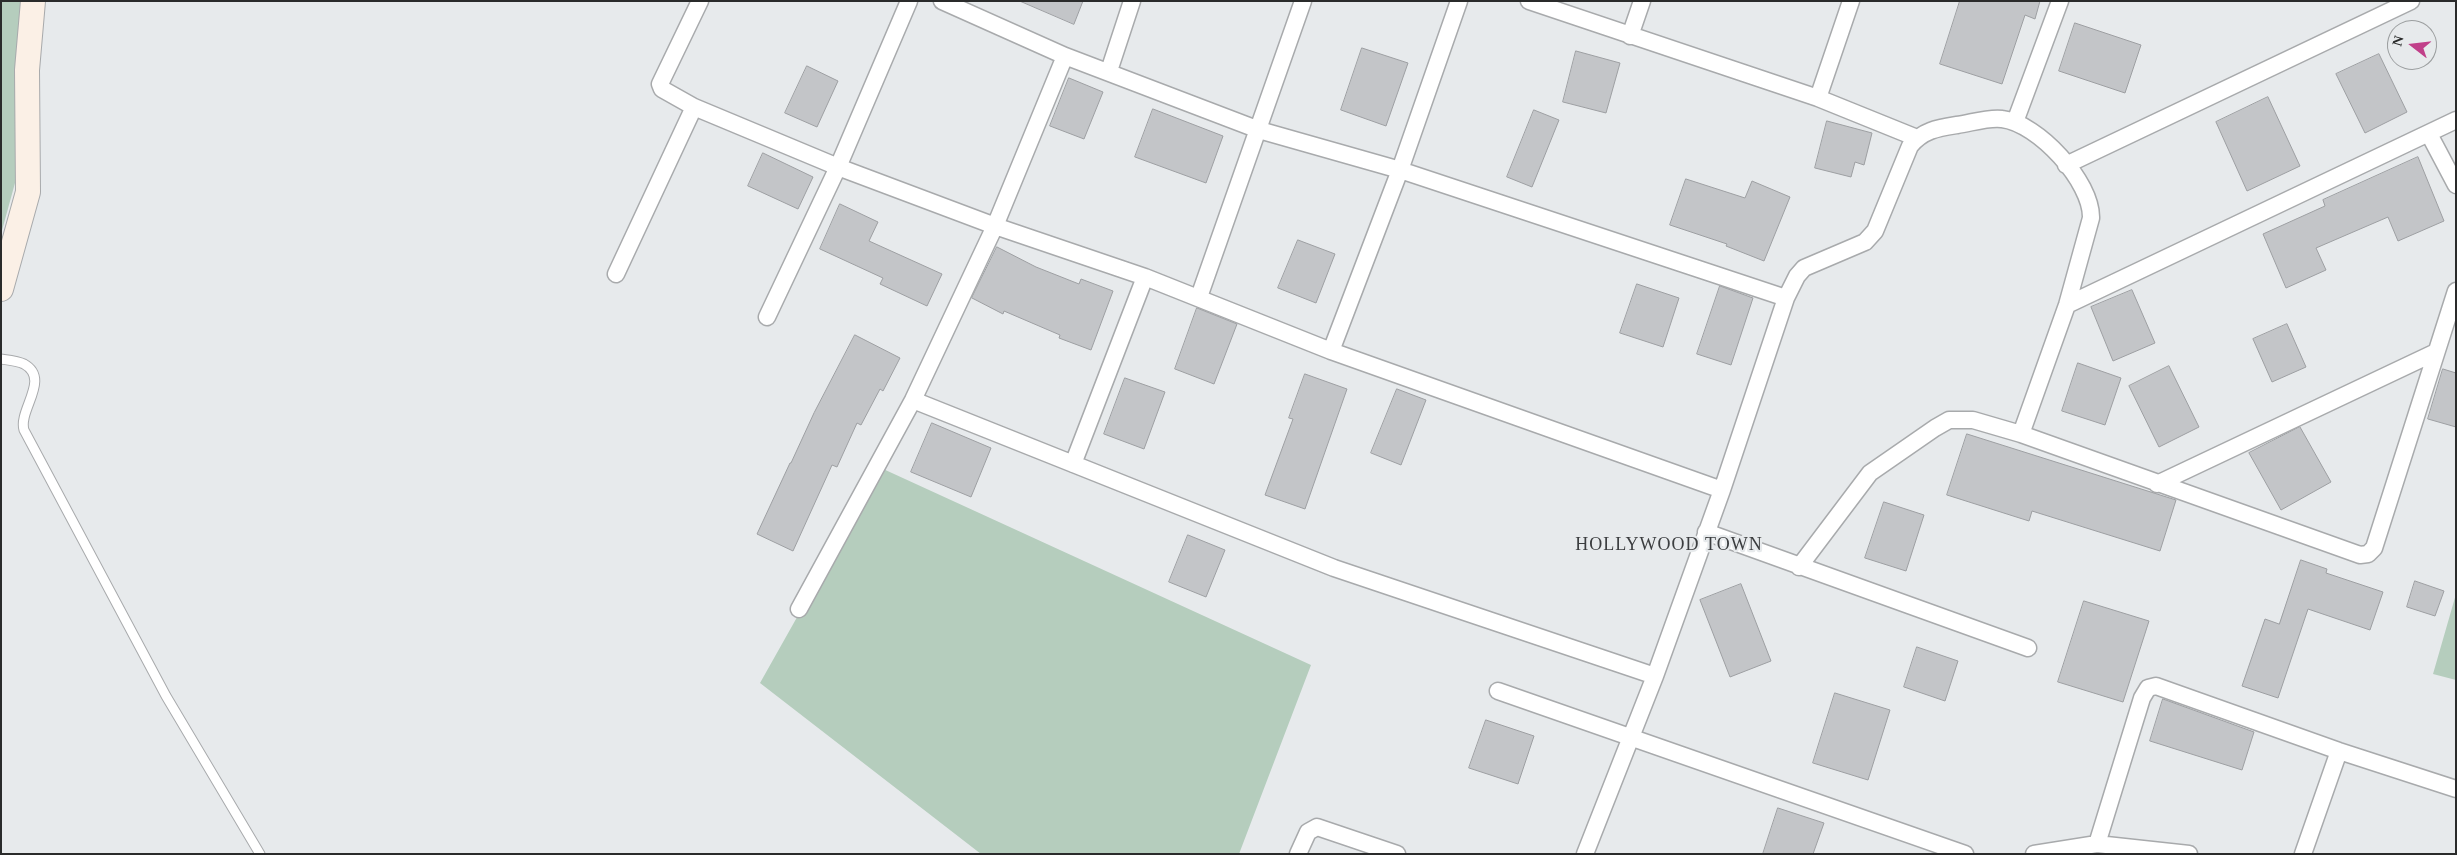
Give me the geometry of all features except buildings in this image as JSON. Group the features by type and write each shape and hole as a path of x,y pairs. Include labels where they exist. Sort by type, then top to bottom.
{"street":[{"path":"1,289 28,192 27,70 32,1"},
{"path":"700,1 660,84 662,89 694,107 838,167 995,226 1145,277 1331,351 1722,490"},
{"path":"767,317 838,167 909,1"},
{"path":"942,1 1065,56 1259,130 1400,170 1786,298"},
{"path":"1108,71 1132,1"},
{"path":"1199,297 1303,1"},
{"path":"1331,351 1400,170 1459,1"},
{"path":"1529,1 1818,98 1917,138"},
{"path":"1630,36 1642,1"},
{"path":"1818,98 1851,1"},
{"path":"2016,122 2060,1"},
{"path":"2066,165 2411,1"},
{"path":"798,609 913,400 995,226 1065,56"},
{"path":"616,274 694,107"},
{"path":"1585,854 1655,676 1722,490 1786,298 1796,276 1804,268 1859,245 1875,231 1910,146 1917,138 1930,130 2001,118 2016,122 2031,130 2045,142 2066,165 2087,194 2091,206 2090,218 2067,305 2021,434"},
{"path":"2067,305 2456,120"},
{"path":"2429,134 2456,185"},
{"path":"1074,464 1145,277"},
{"path":"1799,567 1870,472 1949,420 1973,420 2021,434 2360,555 2368,554 2374,548 2456,291"},
{"path":"2157,484 2436,352"},
{"path":"913,400 1334,568 1655,676"},
{"path":"1706,532 2028,648"},
{"path":"2097,844 2142,698 2148,688 2162,687 2339,751 2456,789"},
{"path":"1498,691 1965,854"},
{"path":"2303,854 2339,751"},
{"path":"1298,854 1308,832 1317,827 1397,854"},
{"path":"2034,854 2097,844 2188,854"}],"lane":[{"path":"1,359 25,364 32,372 35,388 24,415 24,430 166,696 260,854"}],"green space":[{"path":"1,1 27,1 15,183 1,234"},
{"path":"881,468 1311,665 1239,854 981,854 760,683"},
{"path":"2456,594 2456,680 2433,674"}],"district":[{"name":"HOLLYWOOD TOWN","path":"1669,545"}]}
